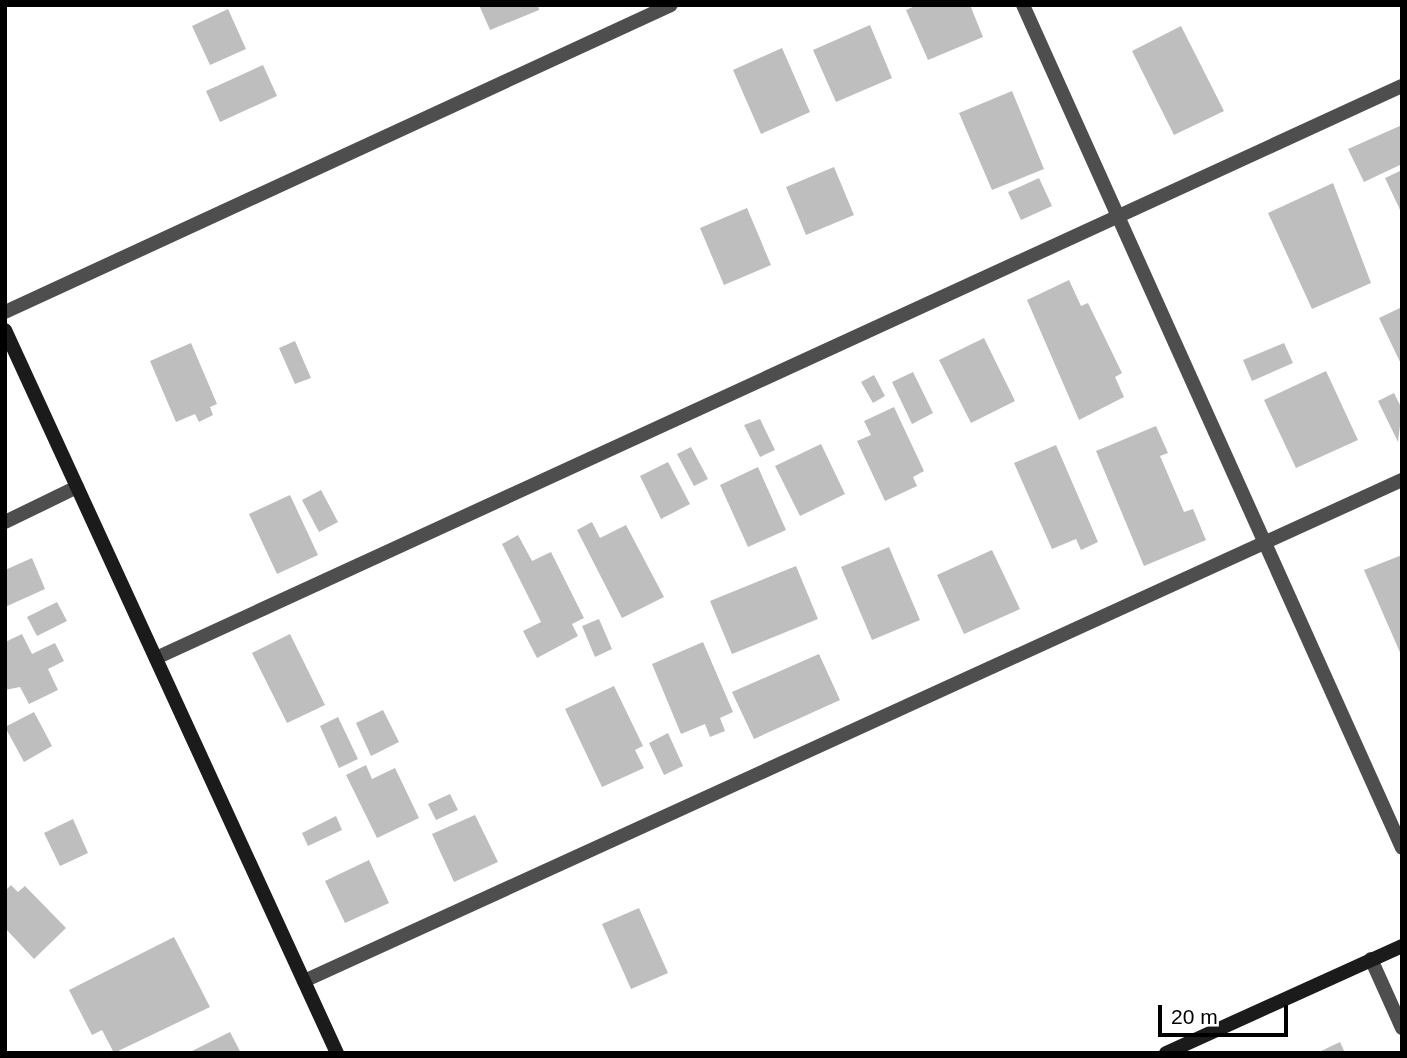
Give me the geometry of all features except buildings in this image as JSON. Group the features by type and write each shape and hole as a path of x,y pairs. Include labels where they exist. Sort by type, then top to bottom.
{"street":[{"path":"5,312 671,5"},
{"path":"1023,5 1117,220 1402,848"},
{"path":"156,658 1117,220 1402,86"},
{"path":"5,330 337,1053"},
{"path":"304,981 1402,480"},
{"path":"5,522 78,488"},
{"path":"1166,1053 1402,946"},
{"path":"1371,959 1402,1028"}]}
